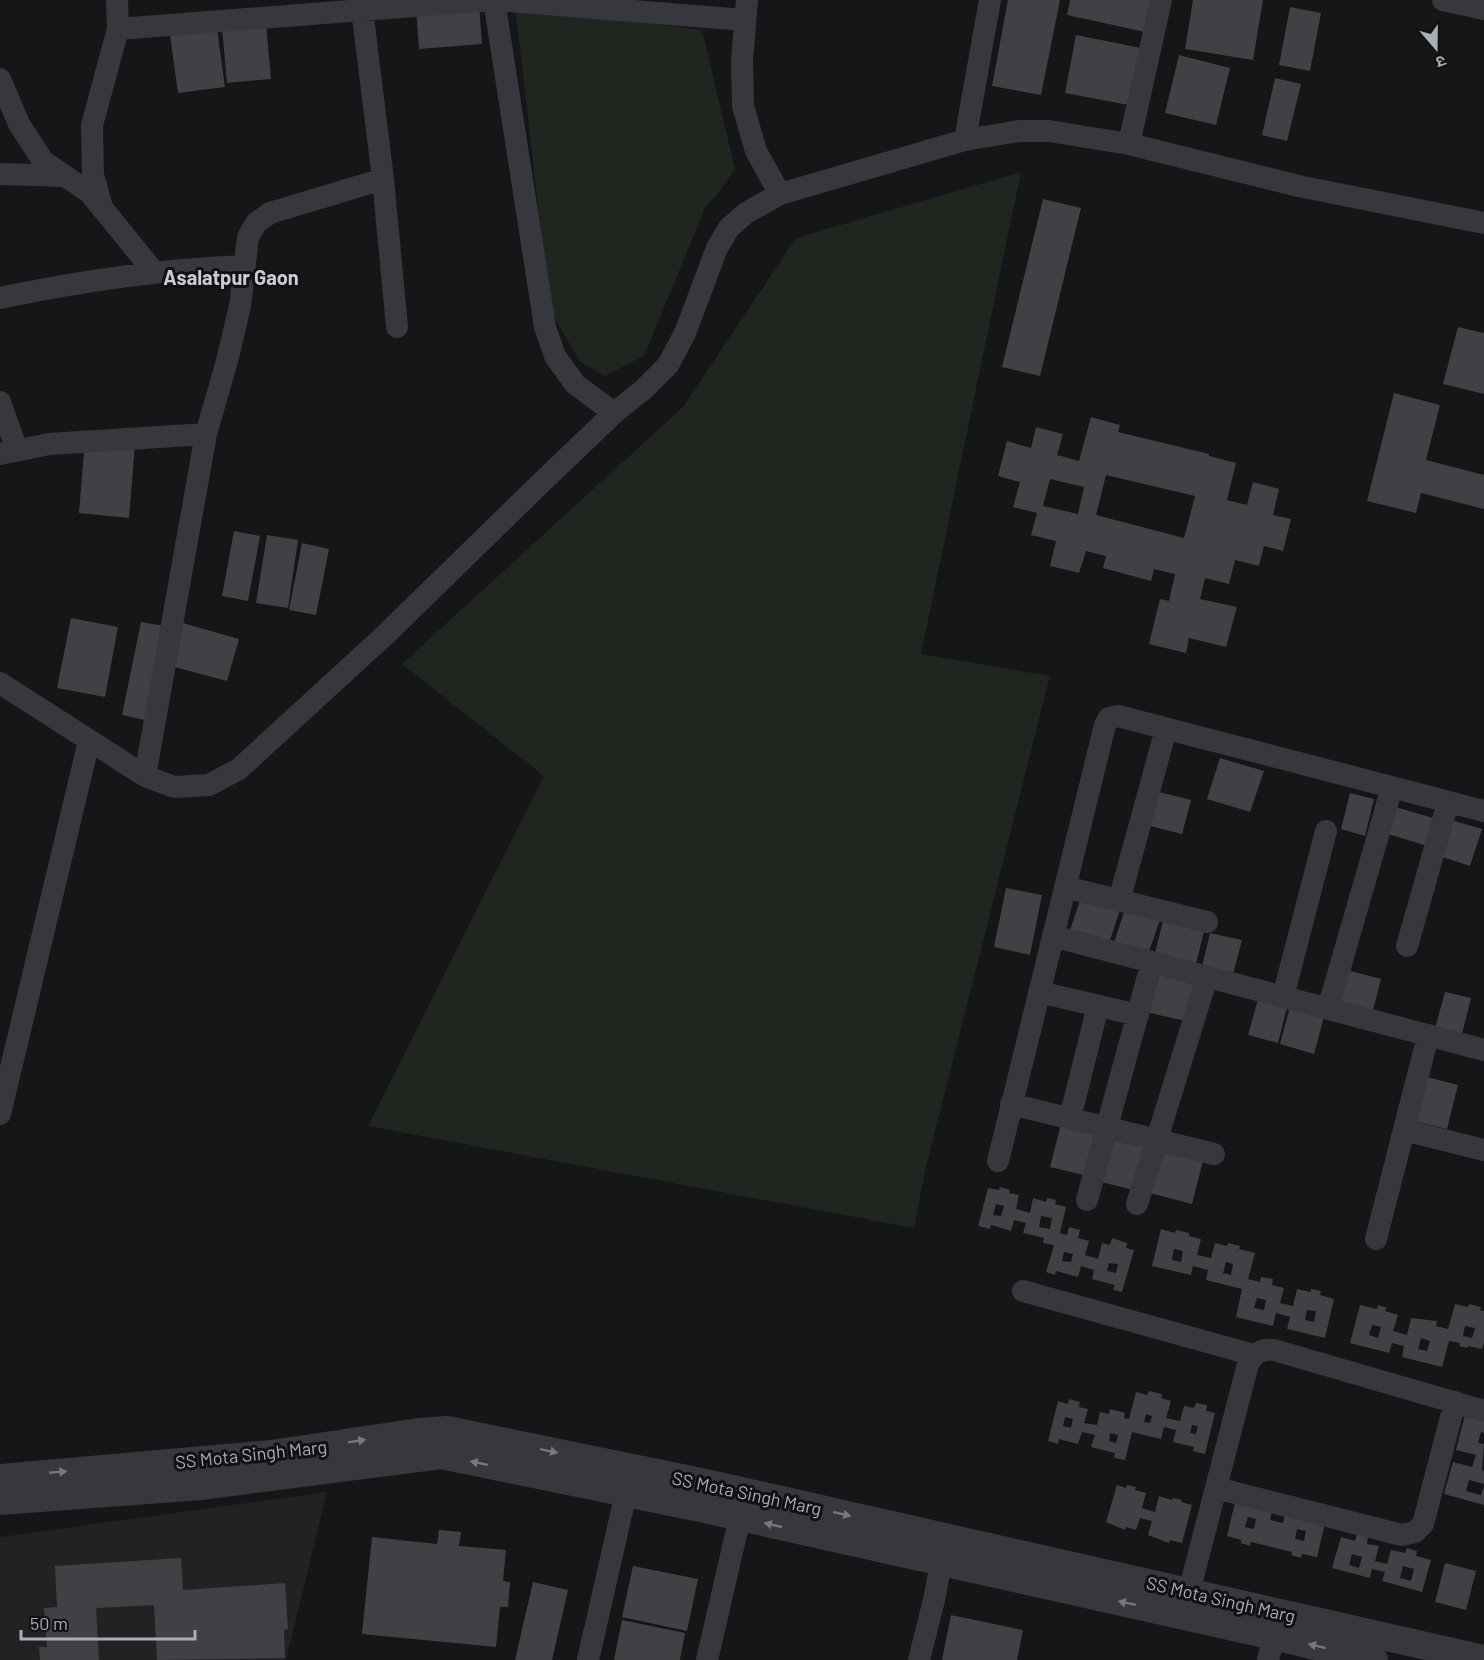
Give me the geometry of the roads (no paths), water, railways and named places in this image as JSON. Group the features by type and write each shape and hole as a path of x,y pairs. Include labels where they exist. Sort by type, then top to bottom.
{"street":[{"path":"103,208 93,175 92,124 118,29 117,0"},
{"path":"118,29 494,0 746,10 743,106 756,151 780,194"},
{"path":"494,0 545,327 555,356 575,384 615,412"},
{"path":"965,140 990,0"},
{"path":"1129,144 1161,0"},
{"path":"1443,0 1484,9"},
{"path":"362,9 383,179 397,327"},
{"path":"0,79 19,124 43,161 90,193 154,272"},
{"path":"0,683 145,776 174,787 209,785 239,768 384,636 615,412 645,389 668,365 685,333 717,248 729,228 746,213 780,194 965,140 1019,131 1049,131 1129,144 1303,187 1484,223"},
{"path":"0,174 65,176"},
{"path":"145,776 206,434 240,306 248,237 256,223 270,213 383,179"},
{"path":"0,298 99,279 154,272 244,266"},
{"path":"0,402 9,452 49,444 206,434"},
{"path":"998,1161 1105,725 1109,718 1118,716 1484,811"},
{"path":"1119,901 1166,729"},
{"path":"0,1114 89,741"},
{"path":"1328,1009 1392,787"},
{"path":"1407,946 1448,802"},
{"path":"1283,997 1326,831"},
{"path":"1065,887 1208,922"},
{"path":"1053,936 1484,1050"},
{"path":"1087,1200 1152,962"},
{"path":"1137,1204 1207,977"},
{"path":"1039,992 1138,1015"},
{"path":"1070,1118 1098,1006"},
{"path":"1376,1239 1428,1036"},
{"path":"1011,1104 1214,1154"},
{"path":"1404,1130 1484,1150"},
{"path":"1023,1291 1254,1355"},
{"path":"1189,1592 1248,1364 1254,1355 1266,1349 1274,1350 1484,1411"},
{"path":"1216,1488 1402,1535 1415,1532 1424,1524 1455,1402"},
{"name":"SS Mota Singh Marg","path":"0,1478 271,1454 419,1432 447,1430 706,1484 944,1550 1271,1648 1374,1660"},
{"name":"SS Mota Singh Marg","path":"0,1501 201,1486 441,1455 740,1517 1189,1592 1484,1659"},
{"path":"588,1660 626,1493"},
{"path":"706,1660 740,1517"},
{"path":"919,1660 944,1550"}],"district":[{"name":"Asalatpur Gaon","path":"231,277"}]}
